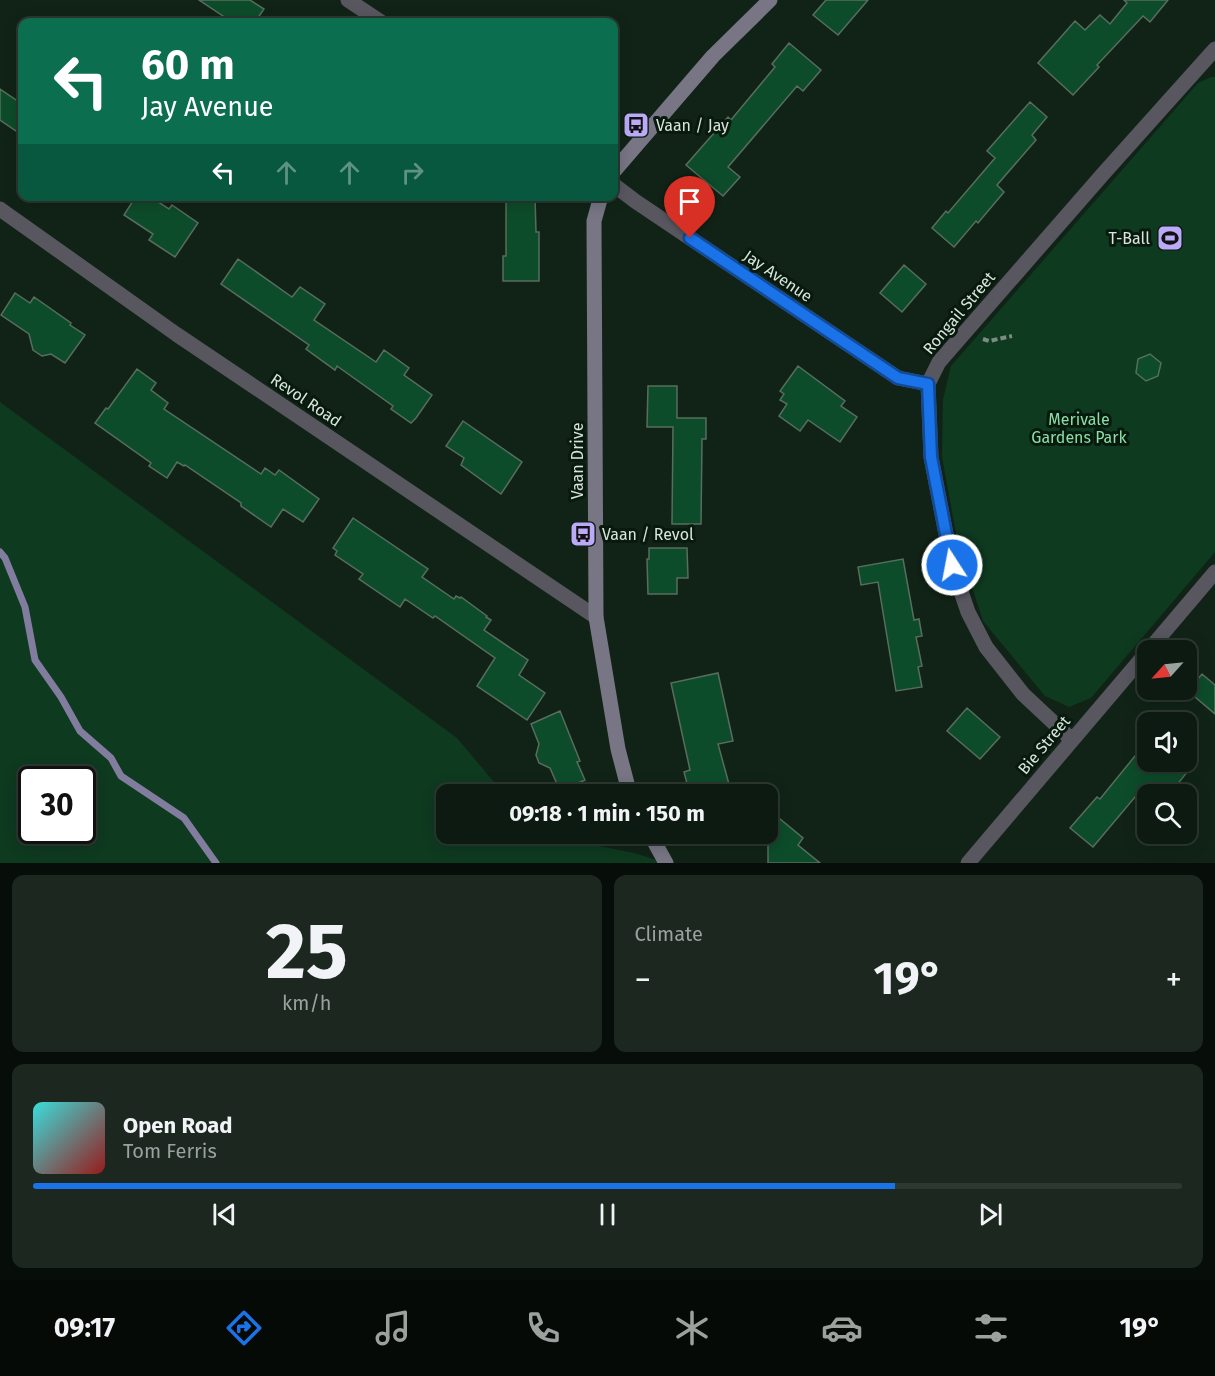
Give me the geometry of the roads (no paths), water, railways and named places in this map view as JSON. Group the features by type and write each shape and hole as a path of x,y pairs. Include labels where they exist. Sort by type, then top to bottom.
{"street":[{"path":"348,0 375,18"},
{"path":"618,166 713,56 770,0"},
{"name":"Rongail Street","path":"928,384 939,362 1102,174 1214,53"},
{"name":"Jay Avenue","path":"618,188 898,378 928,384"},
{"name":"Vaan Drive","path":"600,201 594,222 596,617 618,749 627,784"},
{"name":"Revol Road","path":"0,209 176,334 596,617"},
{"path":"928,384 931,457 952,565 968,612 986,647 1023,694 1072,740"},
{"name":"Bie Street","path":"1157,640 1215,572"},
{"name":"Bie Street","path":"968,863 1137,664"},
{"path":"656,844 666,863"}],"waterway":[{"path":"0,552 5,558 25,607 35,660 61,697 80,731 111,758 121,776 184,818 216,863"}],"place":[{"name":"Vaan / Jay","path":"636,125"},
{"name":"T-Ball","path":"1170,238"},
{"name":"Vaan / Revol","path":"583,534"}],"park label":[{"name":"Merivale Gardens Park","path":"1079,428"}]}
